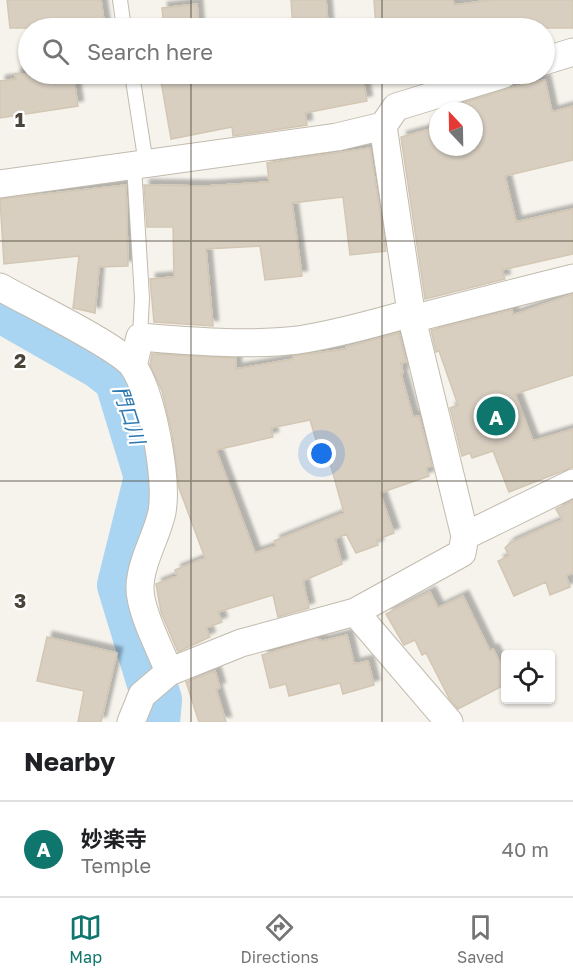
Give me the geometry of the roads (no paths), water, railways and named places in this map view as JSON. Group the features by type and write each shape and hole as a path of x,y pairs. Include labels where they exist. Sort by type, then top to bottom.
{"street":[{"path":"555,58 573,52"},
{"path":"0,184 337,137 383,126 396,107 471,84"},
{"path":"132,722 142,694 167,673 241,643 355,612 462,553 465,536 411,316 383,126"},
{"path":"133,366 140,338 200,341 295,340 347,332 573,278"},
{"path":"0,287 113,350 133,366 147,401 161,453 164,484 162,512 142,576 142,601 167,673"},
{"path":"465,536 573,483"},
{"path":"355,612 449,722"}],"lane":[{"path":"120,0 123,18"},
{"path":"133,84 140,165 142,298 140,338"}],"waterway":[{"name":"門口川","path":"0,307 100,364 119,379 149,477 122,585 157,700 155,722"}],"place":[{"name":"妙楽寺","path":"496,416"}]}
